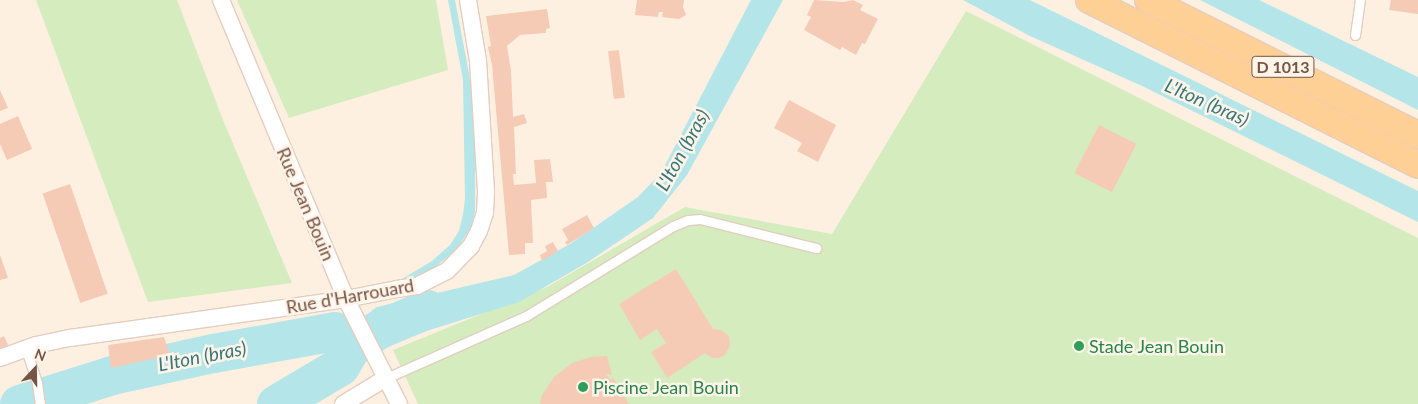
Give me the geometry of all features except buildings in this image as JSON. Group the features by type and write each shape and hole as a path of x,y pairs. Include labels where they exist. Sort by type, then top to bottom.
{"main road":[{"name":"D 1013","path":"1089,0 1418,165"},
{"name":"D 1013","path":"1148,0 1418,135"}],"street":[{"name":"Rue Jean Bouin","path":"221,0 350,306 399,404"},
{"name":"Rue d'Harrouard","path":"0,358 26,349 70,338 350,306 398,289 417,286 447,271 460,260 479,231 485,212 486,191 478,61 468,0"},
{"path":"343,404 386,378"}],"lane":[{"path":"1355,34 1360,0"},
{"path":"386,378 526,316 672,226 688,220 700,219 816,248"},
{"path":"26,349 37,383 40,404"}],"green space":[{"path":"36,0 177,0 223,120 292,283 148,302"},
{"path":"237,0 436,0 448,70 289,118"},
{"path":"966,11 1418,238 1418,404 418,404 393,350 547,287 685,207 832,234"}],"water":[{"path":"448,0 455,0 470,79 475,146 475,211 472,226 457,249 434,268 410,280 402,281 402,279 432,261 450,245 459,231 463,215 465,199 463,80"},
{"path":"751,0 783,0 687,175 653,218 588,262 519,302 420,333 387,346 371,311 377,307 514,275 570,244 638,197 661,173"},
{"path":"963,0 1030,0 1418,191 1418,222 1142,86 1030,36"},
{"path":"1200,0 1259,0 1418,77 1418,110"},
{"path":"320,322 329,324 338,322 359,364 342,375 334,386 307,400 297,374 337,346 335,340 287,351 277,330"},
{"path":"251,337 259,355 113,383 111,368"}],"waterway":[{"name":"L'Iton (bras)","path":"276,404 340,366 351,347 379,329 427,309"},
{"name":"L'Iton (bras)","path":"19,404 112,375 213,353 335,331"}],"place":[{"name":"Stade Jean Bouin","path":"1079,346"},
{"name":"Piscine Jean Bouin","path":"583,387"}]}
